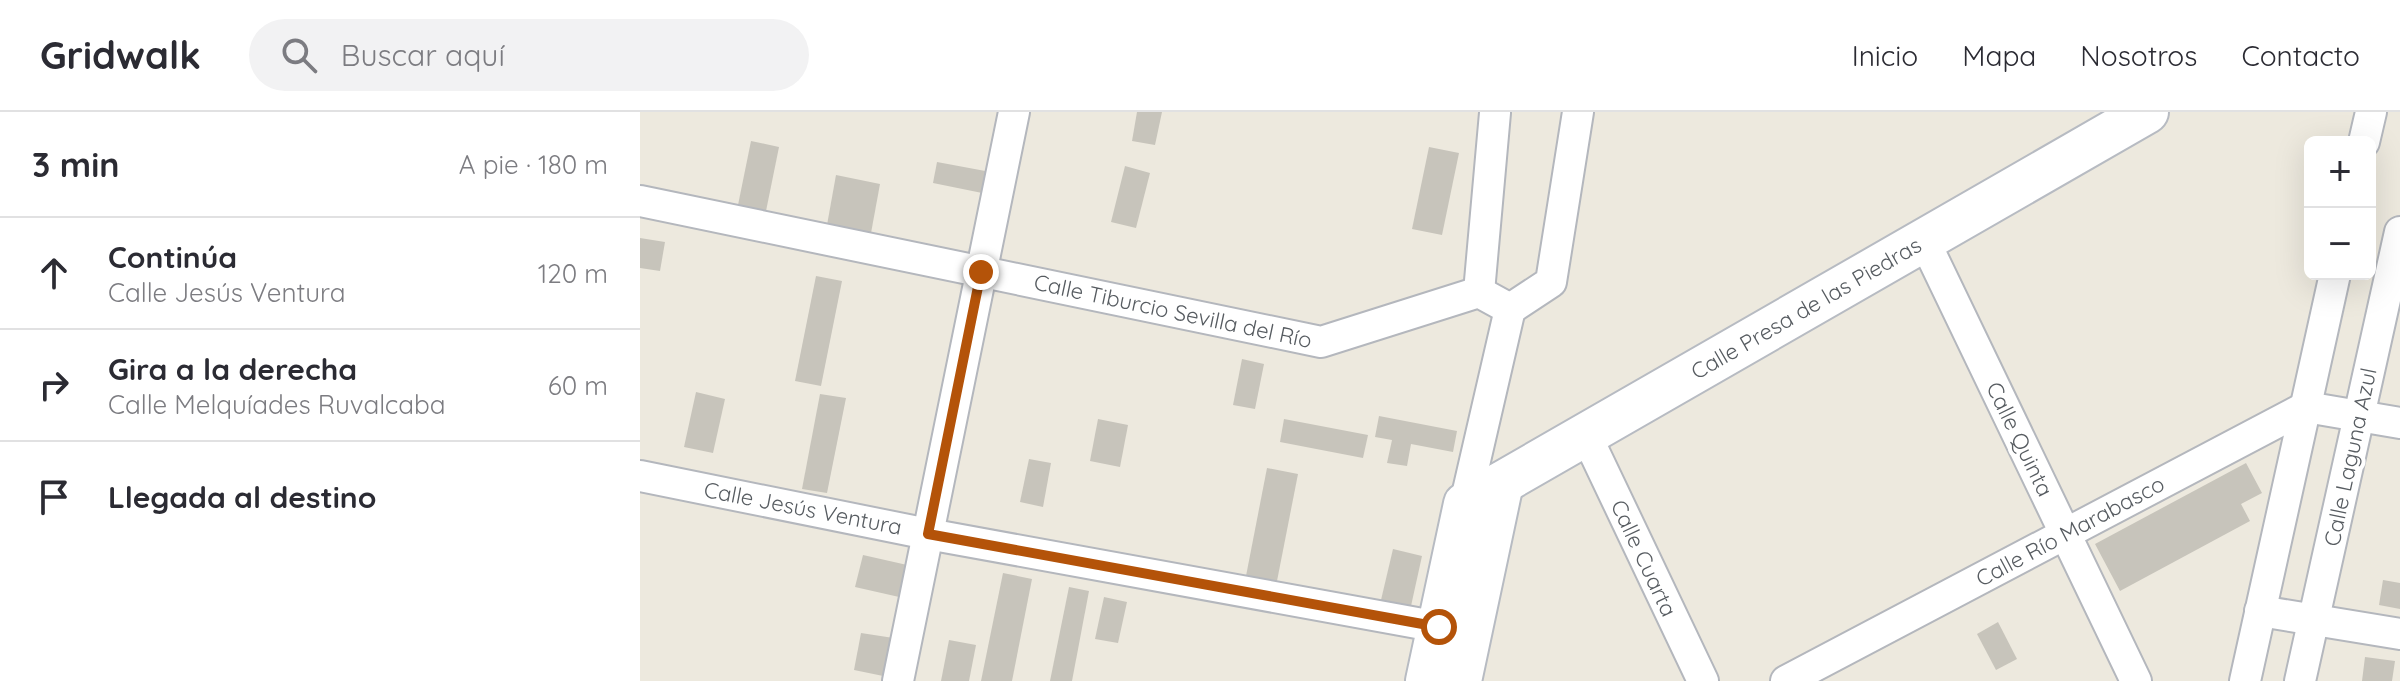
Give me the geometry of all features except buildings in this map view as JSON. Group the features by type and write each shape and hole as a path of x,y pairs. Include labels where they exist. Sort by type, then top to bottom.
{"street":[{"path":"898,681 1014,112"},
{"path":"1496,112 1479,292 1510,309"},
{"path":"1427,681 1510,309 1551,282 1578,112"},
{"name":"Calle Presa de las Piedras","path":"1465,504 2147,112"},
{"path":"2365,136 2371,112"},
{"name":"Calle Tiburcio Sevilla del Río","path":"640,201 1321,342 1479,292"},
{"name":"Calle Laguna Azul","path":"2300,681 2400,232"},
{"name":"Calle Quinta","path":"1924,240 2136,681"},
{"path":"2245,681 2334,280"},
{"path":"2306,407 2400,423"},
{"name":"Calle Río Marabasco","path":"1786,681 2306,407"},
{"name":"Calle Cuarta","path":"1586,435 1703,681"},
{"name":"Calle Jesús Ventura","path":"640,476 928,534 1439,627"},
{"path":"1460,681 1502,483"},
{"path":"2260,611 2400,634"}],"route":[{"path":"981,272 928,534 1439,627"}]}
